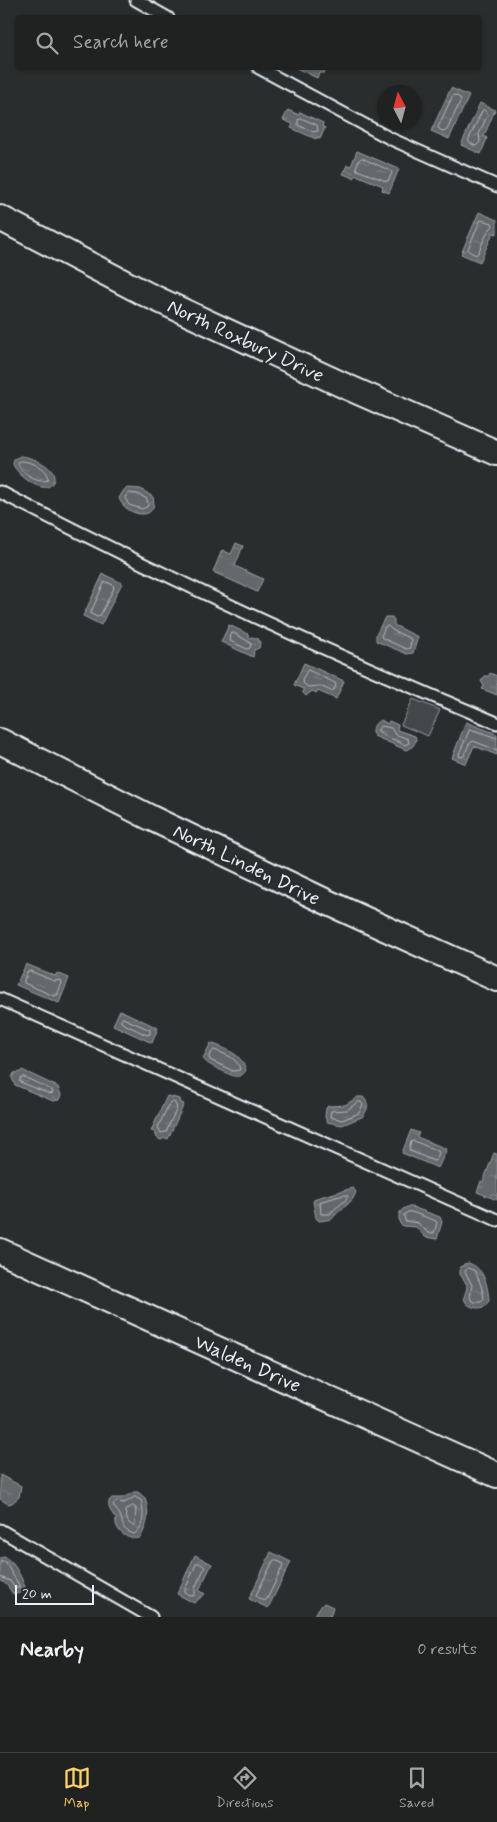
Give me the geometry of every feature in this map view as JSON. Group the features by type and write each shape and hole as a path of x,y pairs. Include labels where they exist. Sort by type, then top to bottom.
{"street":[{"name":"North Roxbury Drive","path":"0,218 146,294 497,453"},
{"name":"North Linden Drive","path":"0,741 151,818 329,903 497,979"},
{"name":"Walden Drive","path":"0,1250 497,1475"}],"lane":[{"path":"136,0 163,15"},
{"path":"263,70 390,140 497,186"},
{"path":"0,492 165,574 306,640 497,723"},
{"path":"0,999 497,1220"},
{"path":"0,1530 151,1617"}],"shaded area":[{"path":"413,699 440,710 428,736 401,725"}],"water":[{"path":"300,70 326,70 324,73 319,73 317,78"},
{"path":"451,88 469,96 449,139 431,131"},
{"path":"480,103 495,110 484,136 487,138 481,154 461,145"},
{"path":"288,110 299,115 300,112 323,123 322,126 325,128 320,139 291,128 293,124 283,120"},
{"path":"357,151 399,169 389,193 382,190 383,186 356,175 354,178 343,174 347,165 351,166"},
{"path":"479,212 497,220 497,234 493,233 480,262 461,254"},
{"path":"20,456 31,458 49,468 54,477 53,482 49,486 44,487 31,483 19,473 13,464 14,460"},
{"path":"128,488 141,489 153,497 154,505 151,511 140,514 122,504 119,498 124,490"},
{"path":"236,543 243,546 235,566 263,579 257,592 213,572 222,550 231,554"},
{"path":"103,574 122,583 101,625 83,616"},
{"path":"385,617 392,617 394,625 418,637 413,653 407,654 376,641 376,635"},
{"path":"229,625 248,634 249,638 258,639 260,643 259,648 254,650 253,657 221,642"},
{"path":"304,663 344,681 336,699 318,691 317,693 312,691 306,696 303,693 303,689 294,685"},
{"path":"490,673 497,676 497,695 482,689 484,686 481,681 485,676 489,676"},
{"path":"381,720 388,724 389,721 398,725 397,730 415,736 414,745 406,750 374,736 372,733 374,727"},
{"path":"466,722 497,734 497,755 474,746 466,764 452,758"},
{"path":"26,964 55,976 57,973 69,978 59,1003 16,985"},
{"path":"120,1010 158,1028 152,1043 113,1025"},
{"path":"211,1043 241,1059 246,1070 243,1074 234,1076 206,1062 203,1058"},
{"path":"22,1070 58,1087 61,1095 59,1100 53,1101 15,1085 12,1078 14,1073 21,1072"},
{"path":"167,1096 180,1099 181,1103 184,1104 168,1139 161,1140 157,1138 155,1132 151,1131"},
{"path":"358,1097 363,1097 367,1105 367,1109 362,1117 342,1125 327,1122 325,1117 328,1106 345,1105"},
{"path":"411,1130 419,1133 417,1137 447,1149 438,1168 402,1153"},
{"path":"494,1153 497,1154 497,1200 477,1192 481,1181 483,1182"},
{"path":"353,1188 356,1192 352,1200 332,1219 319,1221 316,1218 313,1201 316,1198"},
{"path":"407,1207 440,1217 442,1222 437,1239 425,1237 416,1227 400,1224 399,1214"},
{"path":"468,1263 478,1269 488,1289 489,1301 480,1308 474,1308 466,1303 464,1297 467,1285 460,1274 460,1268"},
{"path":"0,1475 21,1486 19,1497 12,1503 8,1504 0,1499"},
{"path":"138,1492 145,1498 147,1503 148,1514 146,1524 140,1538 125,1536 117,1528 109,1505 109,1501 112,1498 123,1498"},
{"path":"271,1552 291,1562 268,1608 249,1599"},
{"path":"195,1555 212,1564 199,1590 205,1594 194,1603 177,1594"},
{"path":"4,1557 15,1566 26,1590 13,1594 7,1585 0,1580 0,1558"},
{"path":"324,1603 333,1607 330,1617 314,1617 319,1608"}]}
